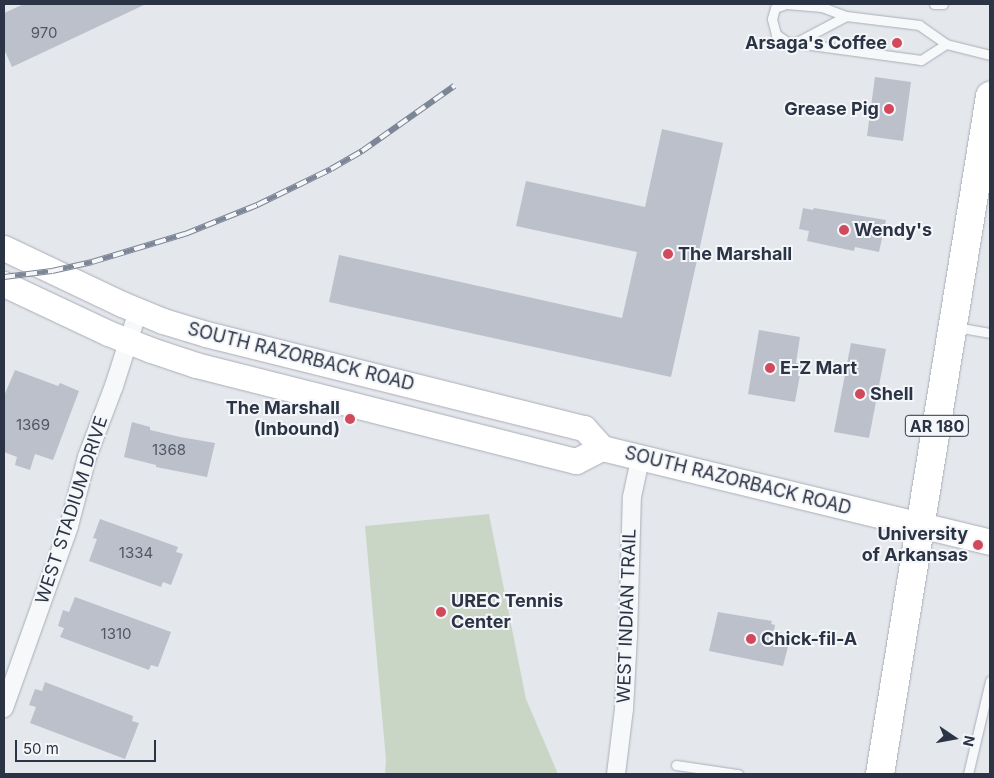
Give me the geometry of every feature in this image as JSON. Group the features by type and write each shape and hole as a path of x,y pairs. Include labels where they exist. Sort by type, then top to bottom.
{"main road":[{"name":"AR 180","path":"880,774 990,96"},
{"name":"SOUTH RAZORBACK ROAD","path":"4,248 138,311 206,334 584,428 602,448 990,542"},
{"name":"SOUTH RAZORBACK ROAD","path":"4,284 128,341 187,362 241,377 576,461 602,448"}],"street":[{"name":"WEST STADIUM DRIVE","path":"4,708 69,526 87,457 138,311"},
{"name":"WEST INDIAN TRAIL","path":"616,774 624,709 632,498 640,458"}],"lane":[{"path":"946,44 921,60 786,42 776,34 772,19 775,8 786,4 822,7 846,16 919,25 946,44 990,56"},
{"path":"934,4 943,4"},
{"path":"797,42 846,16"},
{"path":"953,327 990,333"},
{"path":"968,774 990,681"},
{"path":"676,765 738,774"}],"green space":[{"name":"UREC Tennis Center","path":"489,514 526,699 558,774 385,774 386,760 365,526"}],"building":[{"path":"24,4 146,4 12,67 4,49 4,13"},
{"name":"Grease Pig","path":"875,77 911,82 903,141 867,136"},
{"name":"The Marshall","path":"662,129 723,143 671,377 329,302 339,255 622,318 637,252 516,226 526,181 645,207"},
{"name":"Wendy's","path":"803,208 813,210 814,208 886,220 879,252 855,247 854,251 807,241 809,231 799,229"},
{"name":"E-Z Mart","path":"759,330 800,337 796,363 802,364 795,402 748,394"},
{"path":"851,343 886,349 869,438 834,432"},
{"path":"15,370 58,386 60,383 79,391 53,460 35,454 30,470 15,465 17,457 4,452 4,396"},
{"path":"132,422 150,427 150,430 215,443 207,477 156,467 156,465 124,457"},
{"path":"100,519 178,547 176,552 183,554 171,585 163,582 161,587 89,561 97,539 93,538"},
{"path":"75,597 171,632 158,667 151,665 149,670 60,637 64,628 58,626 63,610 69,612"},
{"name":"Chick-fil-A","path":"718,612 772,621 771,624 775,625 774,631 791,635 783,666 709,651"},
{"path":"45,682 133,716 132,721 139,723 125,759 30,723 36,707 29,705 35,689 42,691"}],"railway":[{"path":"4,277 52,271 92,262 185,234 257,205 331,169 362,151 454,86"}],"place":[{"name":"Arsaga's Coffee","path":"897,43"},
{"name":"Grease Pig","path":"889,109"},
{"name":"Wendy's","path":"844,230"},
{"name":"The Marshall","path":"668,254"},
{"name":"E-Z Mart","path":"770,368"},
{"name":"Shell","path":"860,394"},
{"name":"The Marshall (Inbound)","path":"350,419"},
{"name":"University of Arkansas","path":"978,545"},
{"name":"UREC Tennis Center","path":"441,612"},
{"name":"Chick-fil-A","path":"751,639"}]}
